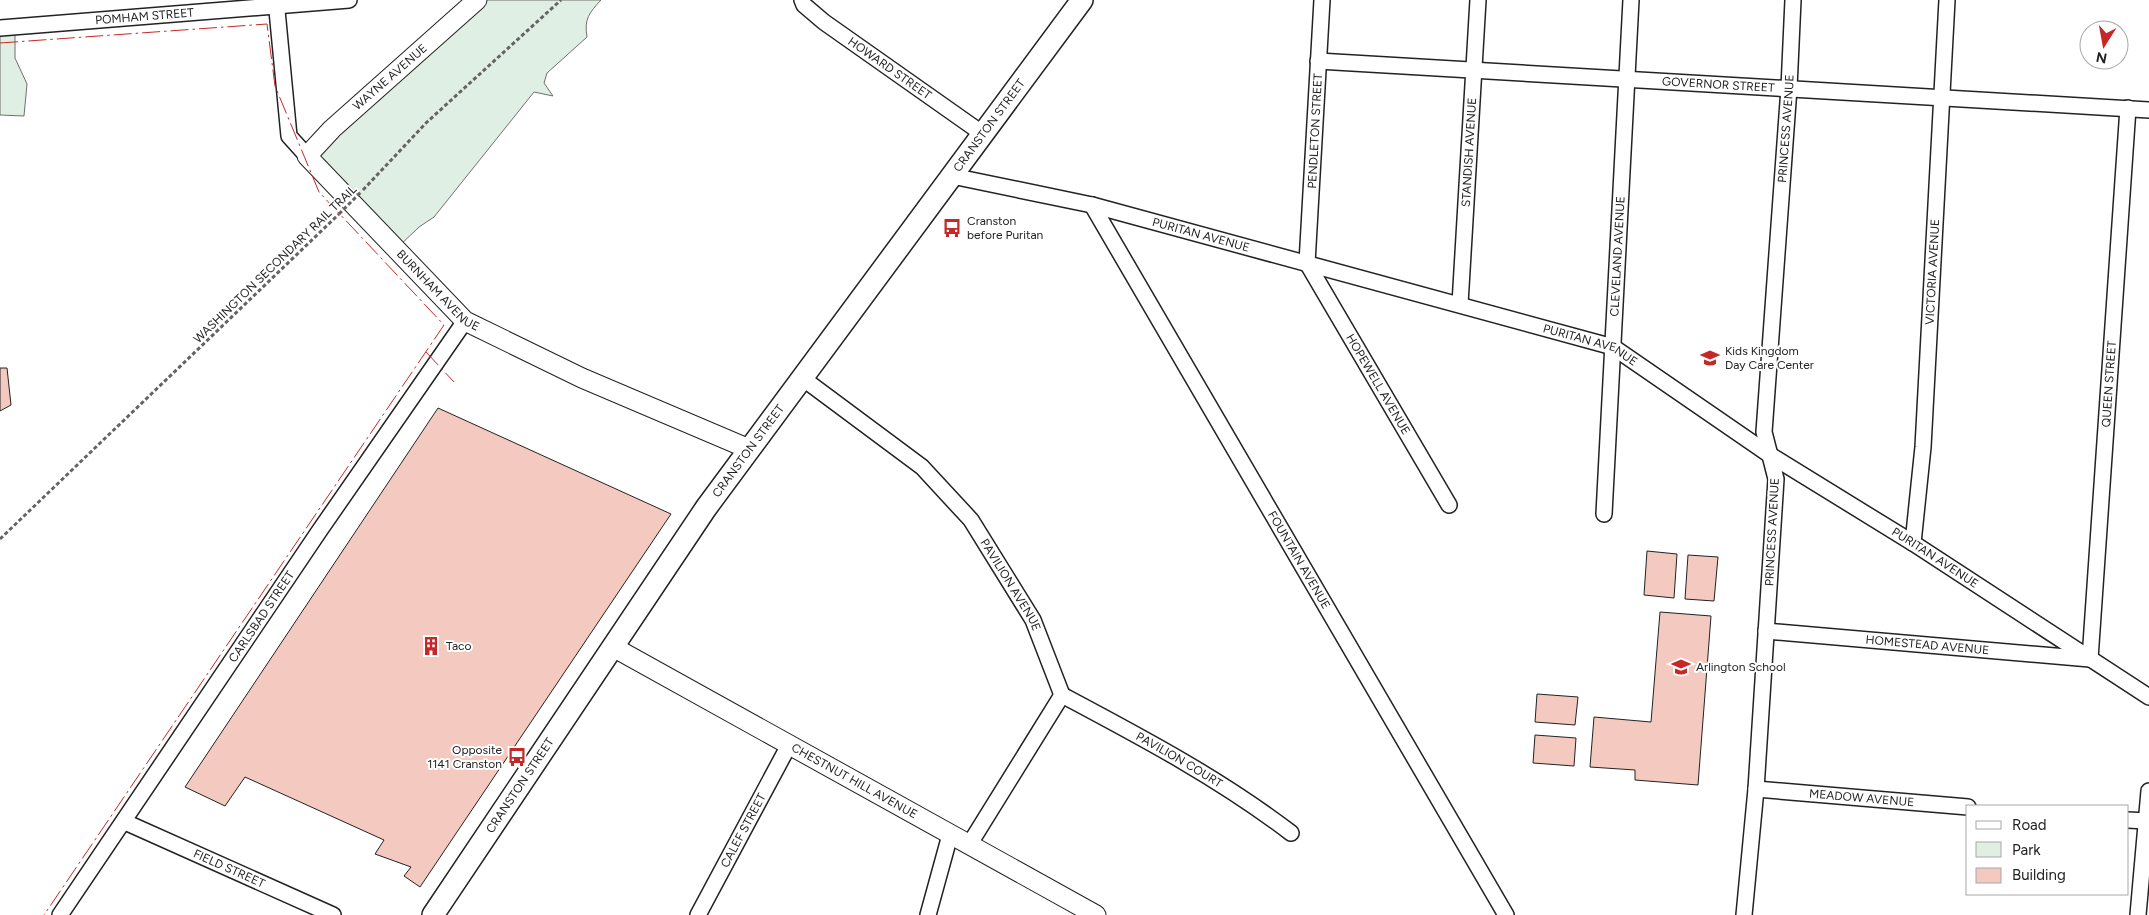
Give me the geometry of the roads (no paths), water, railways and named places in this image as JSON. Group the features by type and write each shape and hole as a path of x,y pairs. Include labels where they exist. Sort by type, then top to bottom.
{"main road":[{"name":"CRANSTON STREET","path":"434,915 706,508 801,377 1082,0"}],"street":[{"name":"POMHAM STREET","path":"0,28 276,3 349,0"},
{"name":"WAYNE AVENUE","path":"306,156 338,123 477,0"},
{"name":"HOWARD STREET","path":"802,0 804,5 824,22 983,134"},
{"name":"PENDLETON STREET","path":"1308,262 1322,0"},
{"name":"STANDISH AVENUE","path":"1460,304 1478,0"},
{"name":"CLEVELAND AVENUE","path":"1604,514 1631,0"},
{"name":"PRINCESS AVENUE","path":"1744,915 1756,789 1776,479 1764,432 1790,88 1793,0"},
{"name":"VICTORIA AVENUE","path":"1912,542 1923,447 1947,0"},
{"name":"BURNHAM AVENUE","path":"276,3 289,136 465,321 582,378 749,449"},
{"name":"GOVERNOR STREET","path":"1318,61 2149,110"},
{"name":"QUEEN STREET","path":"2090,659 2128,108"},
{"name":"PURITAN AVENUE","path":"952,176 1092,205 1308,262 1613,347 1770,455 1912,542 2149,697"},
{"name":"FOUNTAIN AVENUE","path":"1092,205 1506,915"},
{"name":"HOPEWELL AVENUE","path":"1308,262 1449,505"},
{"name":"CARLSBAD STREET","path":"60,915 125,822 320,530 465,321"},
{"name":"PAVILION AVENUE","path":"801,377 922,467 972,520 1033,620 1062,695"},
{"name":"HOMESTEAD AVENUE","path":"1766,631 2090,659"},
{"name":"CHESTNUT HILL AVENUE","path":"613,647 1096,915"},
{"name":"PAVILION COURT","path":"1062,695 1180,758 1253,804 1291,833"},
{"path":"969,845 1062,695"},
{"name":"CALEF STREET","path":"698,915 789,745"},
{"name":"MEADOW AVENUE","path":"1756,789 1966,806"},
{"path":"2138,915 2149,791"},
{"path":"2129,820 2146,821"},
{"name":"FIELD STREET","path":"125,822 333,915"},
{"path":"928,915 950,835"}],"place":[{"name":"Cranston before Puritan","path":"952,228"},
{"name":"Kids Kingdom Day Care Center","path":"1710,358"},
{"name":"Taco","path":"431,646"},
{"name":"Arlington School","path":"1681,667"},
{"name":"Opposite 1141 Cranston","path":"517,757"}]}
